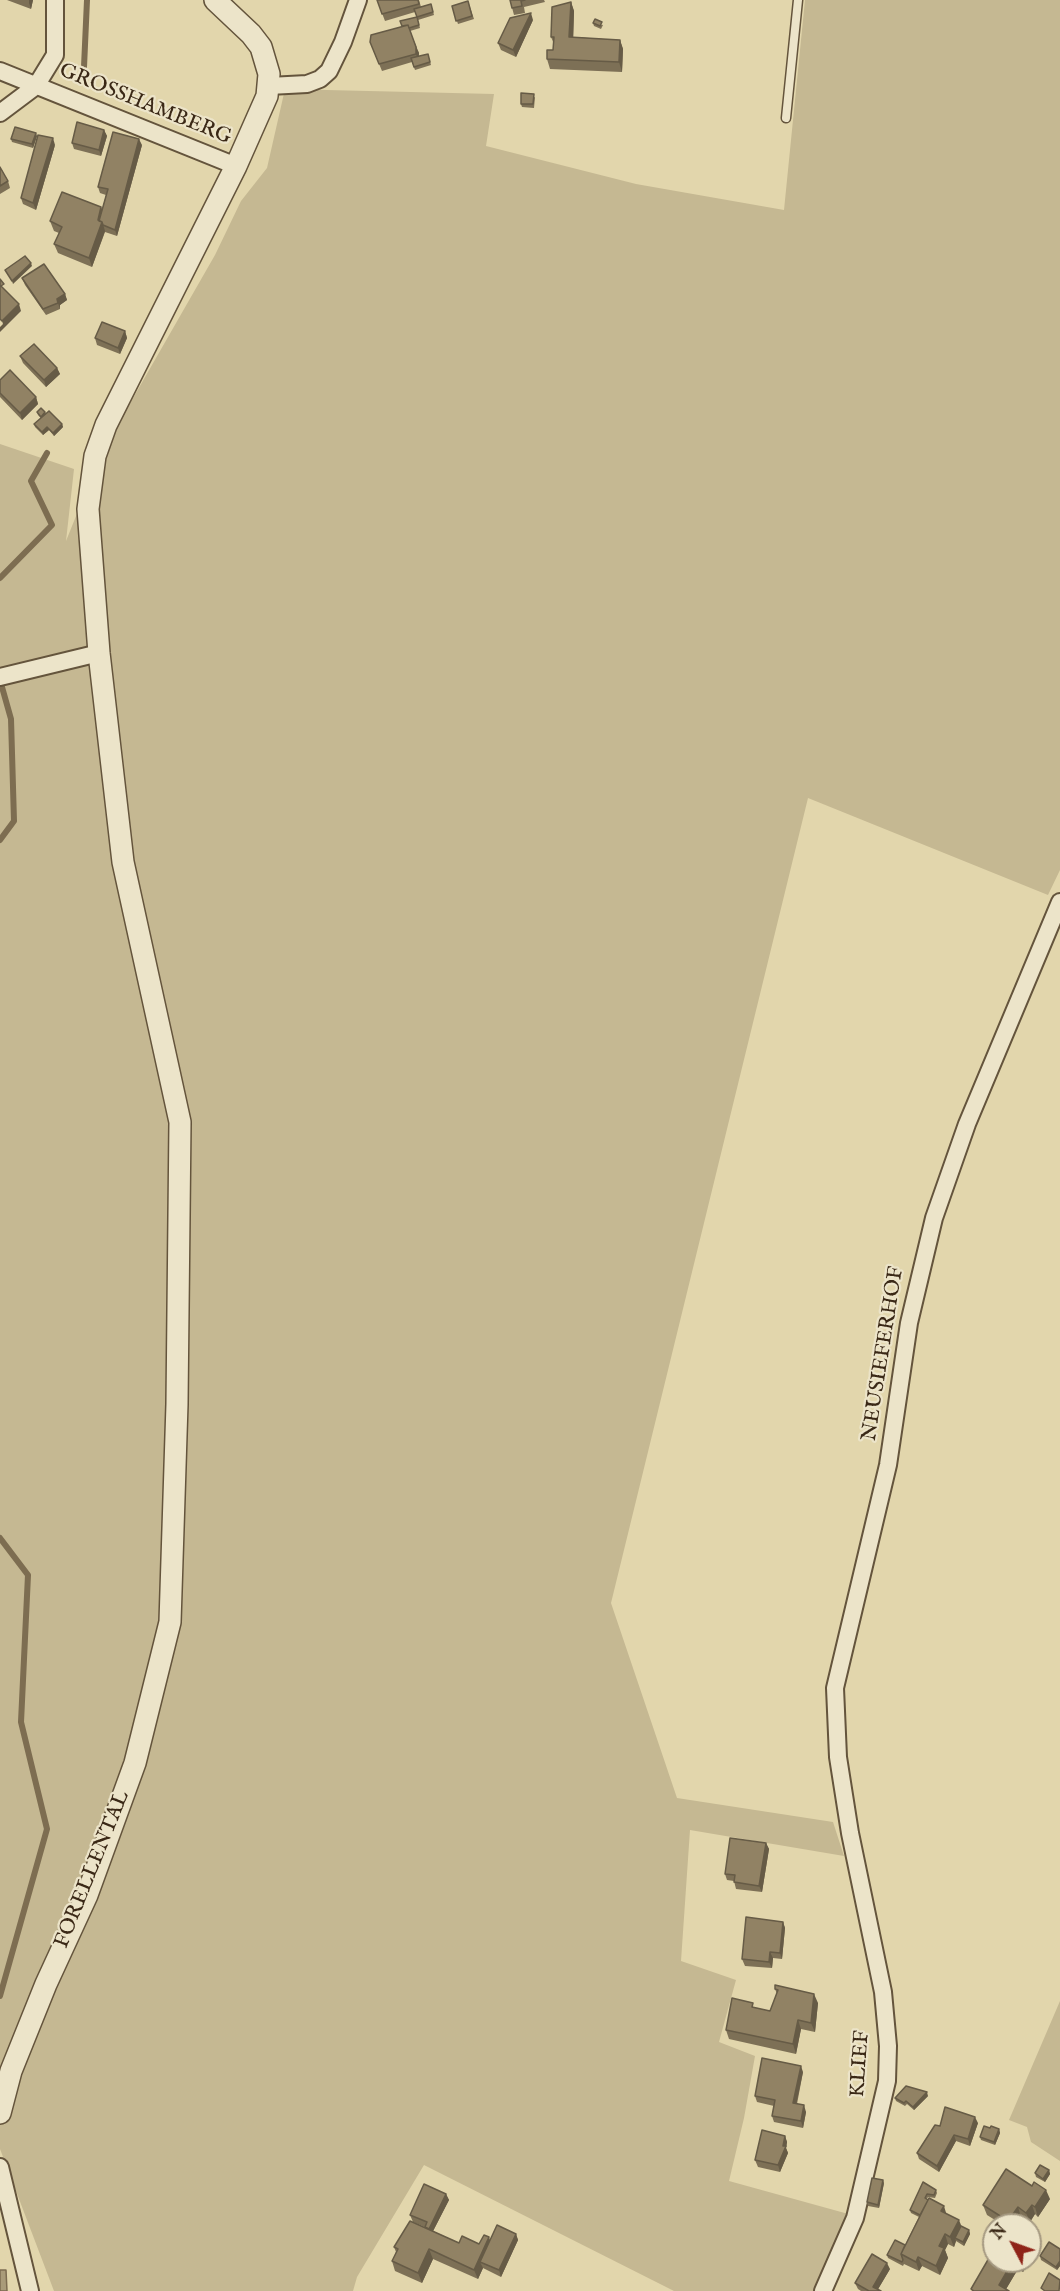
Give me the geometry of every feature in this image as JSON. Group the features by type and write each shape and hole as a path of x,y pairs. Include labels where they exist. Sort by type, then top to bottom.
{"street":[{"name":"GROSSHAMBERG","path":"0,113 36,86 55,56 55,0"},
{"path":"215,0 261,47 267,61 268,86 307,84 320,78 329,70 344,42 358,0"},
{"name":"GROSSHAMBERG","path":"0,71 236,166"},
{"name":"FORELLENTAL","path":"0,2113 11,2071 46,1984 87,1895 135,1763 170,1622 177,1404 180,1122 123,862 99,652 88,509 95,456 128,378 263,109 268,86"},
{"path":"0,677 99,652"},
{"name":"NEUSIEFERHOF","path":"850,1833 838,1757 835,1689 888,1466 920,1270 966,1124 1060,902"},
{"name":"KLIEF","path":"823,2291 855,2218 886,2081 888,2046 883,1992 850,1833"},
{"path":"0,2167 30,2291"}],"lane":[{"path":"786,118 798,0"}],"shaded area":[{"path":"805,0 1060,0 1060,870 1048,895 808,798 611,1603 677,1798 833,1822 844,1856 690,1830 681,1961 736,1980 719,2042 755,2056 744,2118 729,2181 852,2215 813,2291 674,2291 424,2165 357,2277 353,2291 54,2291 0,2149 0,444 74,469 66,541 101,454 215,255 241,201 267,168 285,89 494,94 486,146 636,184 784,210"},
{"path":"1060,2001 1060,2161 1031,2142 1027,2127 1009,2120"},
{"path":"0,2270 6,2270 7,2291 0,2291"}],"building":[{"path":"377,0 418,0 419,4 382,14"},
{"path":"510,0 525,0 521,1 522,6 512,8"},
{"path":"468,1 472,16 456,21 452,6"},
{"path":"571,2 569,37 620,40 619,62 547,59 547,50 553,50 552,7"},
{"path":"431,4 433,12 417,17 414,9"},
{"path":"531,13 513,50 498,43 510,18"},
{"path":"417,17 419,25 409,28 408,25 402,26 400,21"},
{"path":"595,19 602,22 600,26 593,23"},
{"path":"408,25 416,47 416,54 379,64 370,42 371,35"},
{"path":"428,54 430,62 414,67 411,58"},
{"path":"521,93 534,94 533,104 521,104"},
{"path":"77,122 104,130 99,150 72,143"},
{"path":"15,127 36,133 32,144 11,139"},
{"path":"113,132 139,139 115,230 99,221 108,189 98,187"},
{"path":"38,135 53,138 33,203 21,198"},
{"path":"0,167 8,181 0,186"},
{"path":"62,192 101,207 98,220 102,222 89,258 54,244 62,227 50,221"},
{"path":"25,256 31,263 12,281 5,270"},
{"path":"44,264 65,294 57,299 58,303 43,309 22,278"},
{"path":"0,279 4,284 1,286 19,304 2,321 0,319"},
{"path":"102,322 125,331 118,348 95,338"},
{"path":"34,344 57,368 44,380 20,356"},
{"path":"10,370 36,397 20,413 0,393 0,380"},
{"path":"41,408 45,412 41,417 37,412"},
{"path":"49,411 62,424 53,433 47,427 42,432 34,424"},
{"path":"730,1838 766,1843 759,1886 734,1882 735,1875 725,1874"},
{"path":"746,1917 783,1922 780,1953 770,1952 769,1962 742,1959"},
{"path":"775,1985 814,1994 811,2023 798,2020 793,2044 726,2030 732,1998 753,2003 752,2007 770,2011 778,1990 775,1989"},
{"path":"762,2058 801,2066 793,2103 804,2105 801,2121 772,2116 775,2100 755,2096"},
{"path":"906,2086 927,2092 913,2107 906,2101 904,2103 895,2098"},
{"path":"945,2107 975,2117 968,2139 954,2135 937,2166 917,2153 935,2125 940,2126"},
{"path":"984,2126 999,2129 994,2142 980,2137"},
{"path":"762,2130 785,2136 783,2146 786,2146 778,2165 755,2160"},
{"path":"1040,2165 1049,2170 1043,2179 1035,2173"},
{"path":"1006,2169 1032,2186 1034,2182 1046,2190 1035,2207 1032,2205 1026,2213 1018,2207 1014,2213 996,2213 983,2205"},
{"path":"872,2178 883,2180 878,2205 867,2202"},
{"path":"923,2182 936,2190 934,2195 927,2194 925,2198 928,2200 920,2215 910,2210"},
{"path":"424,2184 446,2194 429,2229 425,2227 427,2222 410,2215"},
{"path":"929,2198 944,2206 941,2211 959,2220 950,2237 945,2234 939,2246 944,2248 936,2266 918,2257 916,2262 901,2254"},
{"path":"410,2221 459,2243 462,2236 479,2244 484,2235 489,2237 474,2270 429,2249 418,2273 392,2261 398,2249 394,2247"},
{"path":"497,2225 516,2234 499,2270 480,2262"},
{"path":"961,2226 969,2230 963,2242 955,2238"},
{"path":"895,2240 905,2245 901,2254 902,2262 887,2255"},
{"path":"1049,2242 1060,2249 1060,2261 1056,2267 1042,2257 1042,2253"},
{"path":"872,2254 887,2263 873,2287 881,2291 869,2291 855,2283"},
{"path":"982,2270 982,2273 1006,2273 999,2285 1009,2291 974,2291 971,2289"},
{"path":"1049,2273 1060,2280 1059,2291 1045,2291 1041,2288"}],"waterway":[{"path":"84,67 87,0"},
{"path":"0,578 52,525 31,481 47,453"},
{"path":"0,840 14,821 11,719 2,687"},
{"path":"0,1538 28,1575 21,1722 47,1829 0,1996"}]}
